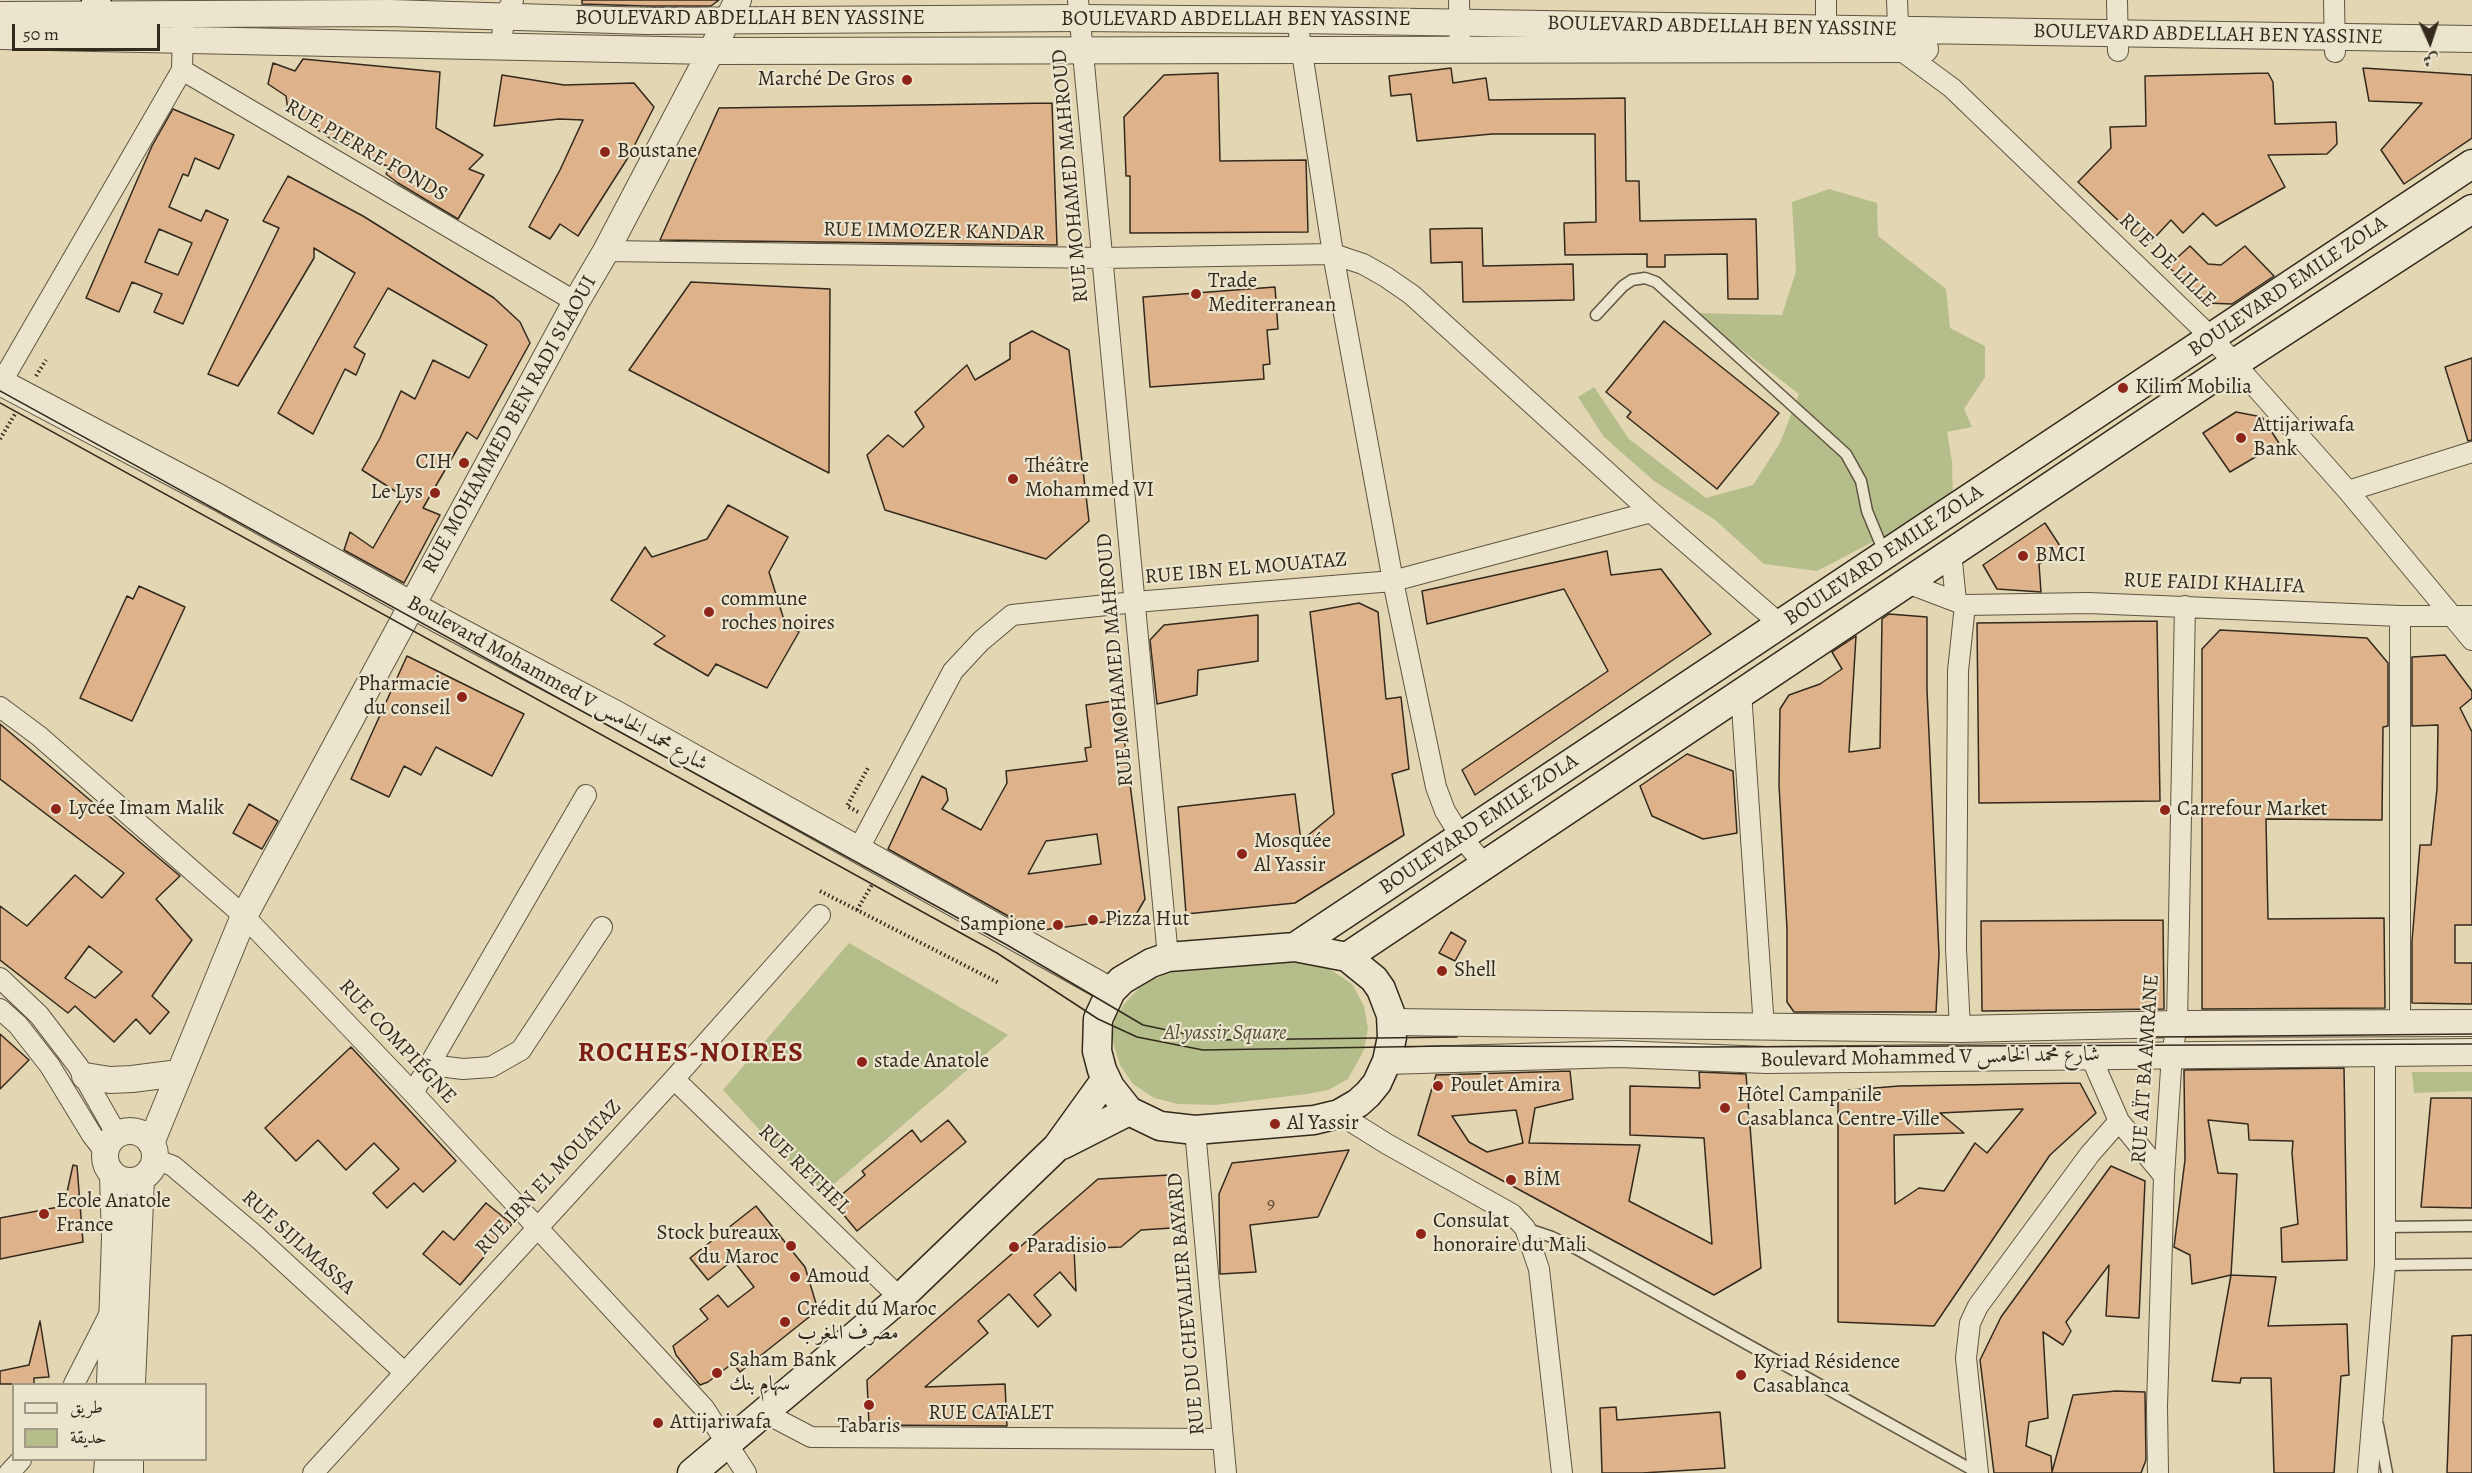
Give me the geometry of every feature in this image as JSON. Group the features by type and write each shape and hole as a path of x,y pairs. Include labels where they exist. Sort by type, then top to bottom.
{"main road":[{"name":"BOULEVARD EMILE ZOLA","path":"1295,947 2472,164"},
{"name":"BOULEVARD EMILE ZOLA","path":"1347,957 2235,363 2472,209"},
{"path":"1295,947 1347,957 1374,979 1387,1003 1392,1022 1392,1037 1387,1061 1377,1083 1368,1094 1339,1114 1314,1120 1195,1130 1161,1126 1129,1111 1106,1079 1097,1051 1098,1019 1111,991 1135,971 1168,957 1295,947"},
{"path":"692,1473 900,1298 1057,1147 1106,1079"},
{"path":"1057,1147 1129,1111"}],"street":[{"path":"1826,0 1826,29"},
{"path":"1897,0 1899,40"},
{"path":"2117,0 2118,43"},
{"path":"2334,0 2335,45"},
{"name":"BOULEVARD ABDELLAH BEN YASSINE","path":"0,15 98,7 183,12 390,13 509,8 733,10 818,20 1079,9 1297,20 1459,11 1826,29 1899,40"},
{"path":"501,48 509,8"},
{"name":"RUE MOHAMED MAHROUD","path":"1079,9 1168,957"},
{"name":"RUE MOHAMMED BEN RADI SLAOUI","path":"110,1383 115,1238 131,1153 164,1111 244,916 576,302 606,251 733,10"},
{"path":"1459,11 1460,51"},
{"path":"1,383 182,70 183,12"},
{"path":"384,45 390,13"},
{"path":"818,20 818,51"},
{"path":"1297,20 1333,254 1393,581 1436,787 1445,811 1461,837 1484,864"},
{"name":"BOULEVARD ABDELLAH BEN YASSINE","path":"0,36 183,38 501,48 711,51 1300,49 1460,51 1899,40 2335,45 2472,39"},
{"name":"RUE DE LILLE","path":"1899,40 2212,338 2348,491 2472,640"},
{"name":"BOULEVARD ABDELLAH BEN YASSINE","path":"2335,45 2472,54"},
{"name":"RUE PIERRE FONDS","path":"182,70 576,302"},
{"name":"RUE IMMOZER KANDAR","path":"606,251 1103,258 1333,254 1363,264 1412,295 1651,512 1781,625"},
{"name":"Boulevard Mohammed V شارع محمد الخامس","path":"1,383 218,497 412,605 616,714 1111,991"},
{"path":"2348,491 2472,452"},
{"name":"RUE IBN EL MOUATAZ","path":"858,850 953,671 981,641 1012,615 1135,602 1393,581 1651,512"},
{"path":"1951,552 1960,603 1956,948 1960,1029"},
{"name":"RUE FAIDI KHALIFA","path":"1907,583 1960,603 2088,603 2400,616 2472,616"},
{"name":"RUE AÏT BA AMRANE","path":"2164,1176 2172,1054 2177,1024 2185,606"},
{"path":"2400,616 2400,1022"},
{"path":"1742,692 1764,1028"},
{"name":"RUE COMPIÉGNE","path":"0,707 39,736 244,916 413,1093 704,1408 746,1473"},
{"path":"413,1093 586,795"},
{"name":"RUE IBN EL MOUATAZ","path":"313,1473 674,1079 820,915"},
{"path":"430,1065 464,1069 491,1067 521,1050 602,927"},
{"path":"0,978 39,1015 85,1076 131,1153"},
{"name":"RUE SIJLMASSA","path":"0,1009 18,1025 50,1066 92,1135 131,1153 173,1166 241,1223 404,1372"},
{"name":"Boulevard Mohammed V شارع محمد الخامس","path":"1392,1022 1960,1029 2177,1024 2472,1023"},
{"name":"Boulevard Mohammed V شارع محمد الخامس","path":"1387,1061 1619,1054 1766,1060 2472,1052"},
{"path":"2368,1473 2385,1265 2385,1053"},
{"path":"2091,1057 2120,1121"},
{"path":"85,1076 132,1079 179,1073"},
{"name":"RUE RETHEL","path":"674,1079 900,1298"},
{"path":"1339,1114 1387,1144 1512,1214 1525,1228 1539,1269 1562,1473"},
{"name":"RUE AÏT BA AMRANE","path":"1978,1473 1965,1358 1970,1323 1978,1306 2080,1167 2120,1121 2164,1176"},
{"name":"RUE DU CHEVALIER BAYARD","path":"1195,1130 1226,1473"},
{"name":"RUE MOHAMMED BEN RADI SLAOUI","path":"131,1153 132,1383"},
{"path":"2158,1473 2157,1406 2164,1176"},
{"path":"74,1383 112,1308"},
{"name":"RUE CATALET","path":"765,1413 811,1437 1223,1439"},
{"path":"9,1473 20,1461"}],"lane":[{"path":"1596,315 1623,286 1632,280 1645,278 1656,282 1846,454 1861,481 1868,511 1886,555"},
{"path":"2385,1227 2472,1226"},
{"path":"1525,1228 1552,1237 1573,1248 1978,1473"},
{"path":"2385,1265 2472,1264"},
{"path":"2374,1401 2387,1473"}],"path":[{"path":"857,910 883,864"},
{"path":"820,891 999,983"}],"green space":[{"path":"1829,189 1877,203 1878,236 1946,289 1950,328 1985,346 1985,377 1964,409 1972,427 1947,432 1952,462 1953,500 1817,571 1764,564 1715,520 1654,481 1604,437 1578,397 1594,387 1629,439 1706,498 1753,485 1780,443 1799,394 1694,313 1782,315 1796,271 1792,202"},
{"name":"stade Anatole","path":"849,943 1008,1035 820,1196 723,1090"},
{"name":"Al yassir Square","path":"1297,961 1322,964 1352,984 1364,1006 1368,1029 1364,1050 1348,1079 1328,1090 1307,1094 1215,1105 1178,1104 1154,1098 1133,1084 1120,1065 1112,1039 1115,1018 1142,985 1174,970"},
{"path":"2412,1072 2472,1072 2472,1091 2414,1093"}],"building":[{"path":"582,0 719,0 711,6 646,6 582,4"},
{"path":"303,59 440,72 436,128 483,155 469,169 484,175 458,219 386,174 389,167 334,141 288,110 286,96 268,84 273,63 295,71"},
{"path":"1451,68 1453,83 1486,78 1489,100 1625,98 1626,181 1639,181 1640,221 1756,219 1758,299 1728,299 1727,254 1665,255 1665,267 1647,267 1647,254 1565,255 1564,223 1596,222 1595,134 1492,134 1417,141 1411,94 1391,96 1389,76"},
{"path":"2363,68 2472,75 2472,138 2404,184 2381,150 2422,103 2369,101"},
{"path":"1218,73 1220,161 1306,160 1308,232 1130,233 1130,176 1126,176 1124,117 1164,75"},
{"path":"2268,73 2273,82 2275,124 2336,122 2337,144 2327,154 2268,155 2285,187 2216,226 2203,213 2183,233 2171,220 2146,247 2078,182 2111,148 2110,127 2146,126 2145,76"},
{"path":"502,75 564,85 634,83 654,107 629,156 578,236 560,224 550,239 529,227 560,170 583,120 559,119 494,126"},
{"path":"1052,103 1057,245 660,240 719,108"},
{"path":"173,109 234,135 219,169 195,158 188,176 183,174 169,207 201,221 206,210 228,220 183,324 154,312 162,294 132,282 119,312 86,298 152,146","holes":["159,229 192,243 178,275 145,262"]},
{"path":"288,176 363,216 494,298 520,322 530,343 477,439 467,432 423,508 440,515 404,583 344,550 350,532 373,548 403,496 362,470 380,438 401,391 415,399 433,360 469,378 487,345 388,288 354,347 365,354 356,375 345,369 313,434 278,413 355,273 314,248 314,258 238,386 208,374 279,228 263,221"},
{"path":"1482,228 1483,266 1573,264 1574,300 1463,302 1462,262 1431,263 1430,229"},
{"path":"2190,246 2208,264 2221,265 2245,246 2274,276 2232,304 2205,303 2168,266"},
{"path":"691,282 830,289 829,473 629,370"},
{"path":"1275,287 1278,329 1267,330 1270,364 1263,365 1264,379 1150,387 1143,297"},
{"path":"1664,321 1779,413 1717,489 1627,417 1631,412 1606,392"},
{"path":"1032,331 1069,350 1089,521 1046,559 885,510 867,455 888,435 903,447 924,427 915,412 967,365 975,380 1010,359 1010,343"},
{"path":"2472,358 2472,440 2468,441 2445,367"},
{"name":"Attijariwafa Bank","path":"2236,412 2262,417 2279,443 2230,472 2203,433"},
{"path":"728,505 788,537 769,572 785,623 799,632 767,688 716,664 708,676 654,644 665,636 611,600 645,547 652,557 707,539"},
{"name":"BMCI","path":"2045,523 2062,549 2039,564 2041,592 1997,589 1983,565"},
{"path":"1607,551 1611,575 1661,569 1711,634 1475,795 1462,770 1608,671 1564,589 1427,624 1422,591"},
{"path":"139,586 185,607 132,721 80,698 127,596 133,599"},
{"path":"1359,603 1378,612 1386,699 1401,697 1409,769 1392,774 1404,835 1295,903 1186,914 1178,807 1295,794 1301,841 1334,814 1310,612"},
{"path":"1889,614 1927,617 1927,690 1939,954 1936,1012 1794,1012 1787,1002 1787,929 1779,785 1780,709 1789,695 1820,684 1842,669 1832,652 1856,636 1849,752 1880,748 1882,619"},
{"path":"1258,615 1258,661 1198,670 1197,695 1157,704 1150,640 1164,625"},
{"path":"2157,621 2160,801 1979,803 1977,623"},
{"path":"2220,630 2367,638 2388,663 2388,726 2383,727 2382,820 2266,819 2268,919 2384,918 2385,1008 2202,1009 2202,649"},
{"path":"2445,655 2472,691 2472,698 2460,708 2472,732 2472,925 2455,925 2455,963 2472,963 2472,1004 2412,1003 2412,941 2420,845 2431,845 2437,789 2438,725 2412,726 2412,657"},
{"path":"407,656 524,714 492,776 436,747 421,775 404,766 389,797 351,779"},
{"path":"1119,700 1145,899 1134,918 1035,931 888,849 922,776 946,789 948,800 942,809 981,830 1007,783 1006,771 1087,761 1085,748 1091,747 1086,705","holes":["1097,834 1101,864 1028,874 1046,841"]},
{"path":"0,724 180,876 156,899 192,940 152,996 169,1012 150,1034 136,1019 114,1042 75,1006 68,1013 0,960 0,906 27,926 75,875 102,898 124,873 0,779","holes":["89,946 122,972 95,998 65,978"]},
{"path":"1687,754 1733,771 1737,833 1703,839 1652,816 1640,786"},
{"path":"249,804 278,821 262,849 233,833"},
{"path":"2163,920 2164,1009 1982,1011 1981,921"},
{"path":"1451,932 1466,941 1455,961 1439,953"},
{"path":"0,1034 29,1060 0,1089"},
{"path":"351,1047 456,1161 423,1192 414,1183 387,1208 373,1193 399,1169 374,1143 346,1170 318,1140 296,1161 265,1128"},
{"path":"2344,1068 2347,1260 2282,1262 2281,1228 2298,1224 2293,1141 2249,1140 2248,1124 2208,1120 2218,1173 2237,1174 2231,1275 2192,1284 2190,1255 2174,1247 2185,1160 2184,1070"},
{"path":"1570,1071 1573,1099 1535,1108 1529,1143 1640,1145 1629,1201 1712,1244 1704,1138 1630,1135 1630,1086 1700,1088 1699,1072 1746,1074 1761,1268 1714,1295 1418,1135 1436,1075","holes":["1516,1110 1523,1143 1487,1152 1469,1142 1452,1116"]},
{"path":"2080,1083 2096,1113 2050,1155 1934,1326 1838,1322 1838,1091 1899,1086","holes":["2023,1109 1987,1153 1975,1143 1944,1191 1919,1188 1895,1204 1894,1135 1964,1133 1940,1113"]},
{"path":"2431,1098 2472,1098 2472,1208 2421,1207"},
{"path":"948,1120 966,1142 857,1231 833,1202 865,1175 862,1171 912,1130 921,1142"},
{"path":"1349,1150 1318,1217 1250,1225 1256,1272 1220,1274 1219,1194 1232,1163"},
{"path":"73,1165 77,1166 83,1242 0,1259 0,1218 64,1206"},
{"path":"2111,1166 2145,1181 2139,1318 2106,1316 2109,1265 2066,1322 2071,1331 2063,1345 2043,1332 2048,1418 2029,1422 2026,1446 2051,1456 2052,1472 2073,1395 2116,1391 2145,1392 2146,1460 2141,1473 1994,1473 1980,1360 2001,1317"},
{"path":"1170,1175 1172,1228 1141,1230 1121,1247 1074,1249 1076,1291 1060,1272 1034,1295 1051,1315 1038,1327 1009,1294 978,1321 988,1333 925,1387 1005,1384 1007,1426 869,1425 867,1380 1098,1179"},
{"path":"486,1203 512,1224 460,1285 423,1254 443,1231 454,1240"},
{"path":"756,1206 805,1267 818,1310 740,1372 733,1363 708,1382 700,1385 676,1355 673,1346 708,1319 700,1309 718,1295 728,1307 754,1287 733,1260 708,1280 690,1258"},
{"path":"2231,1275 2276,1277 2268,1326 2347,1324 2349,1375 2341,1376 2334,1473 2274,1473 2271,1378 2241,1378 2240,1383 2212,1381"},
{"path":"40,1321 49,1377 34,1378 34,1383 0,1384 0,1371 29,1365"},
{"path":"2472,1335 2472,1473 2447,1473 2452,1336"},
{"path":"1616,1407 1617,1420 1720,1412 1725,1468 1602,1473 1600,1408"}],"tram line":[{"path":"0,391 1007,945 1143,1025 1215,1040 1457,1037"},
{"path":"0,403 997,953 1098,1019 1137,1037 1203,1050 1445,1046 2472,1044"},
{"path":"2156,1037 2472,1034"}],"place":[{"name":"Marché De Gros","path":"907,80"},
{"name":"Boustane","path":"605,152"},
{"name":"Trade Mediterranean","path":"1196,294"},
{"name":"Kilim Mobilia","path":"2123,388"},
{"name":"Attijariwafa Bank","path":"2241,438"},
{"name":"CIH","path":"464,463"},
{"name":"Théâtre Mohammed VI","path":"1013,479"},
{"name":"Le Lys","path":"435,493"},
{"name":"BMCI","path":"2023,556"},
{"name":"commune roches noires","path":"709,612"},
{"name":"Pharmacie du conseil","path":"462,697"},
{"name":"Lycée Imam Malik","path":"56,809"},
{"name":"Carrefour Market","path":"2165,810"},
{"name":"Mosquée Al Yassir","path":"1242,854"},
{"name":"Pizza Hut","path":"1093,920"},
{"name":"Sampione","path":"1058,925"},
{"name":"Shell","path":"1442,971"},
{"name":"stade Anatole","path":"862,1062"},
{"name":"Poulet Amira","path":"1438,1086"},
{"name":"Hôtel Campanile Casablanca Centre-Ville","path":"1725,1108"},
{"name":"Al Yassir","path":"1275,1124"},
{"name":"BİM","path":"1511,1180"},
{"name":"Ecole Anatole France","path":"44,1214"},
{"name":"Consulat honoraire du Mali","path":"1421,1234"},
{"name":"Stock bureaux du Maroc","path":"791,1246"},
{"name":"Paradisio","path":"1014,1247"},
{"name":"Amoud","path":"795,1277"},
{"name":"Crédit du Maroc مصرف المغرب","path":"785,1322"},
{"name":"Saham Bank سهام بنك","path":"717,1373"},
{"name":"Kyriad Résidence Casablanca","path":"1741,1375"},
{"name":"Tabaris","path":"869,1405"},
{"name":"Attijariwafa","path":"658,1423"}],"district":[{"name":"ROCHES-NOIRES","path":"691,1054"}]}
